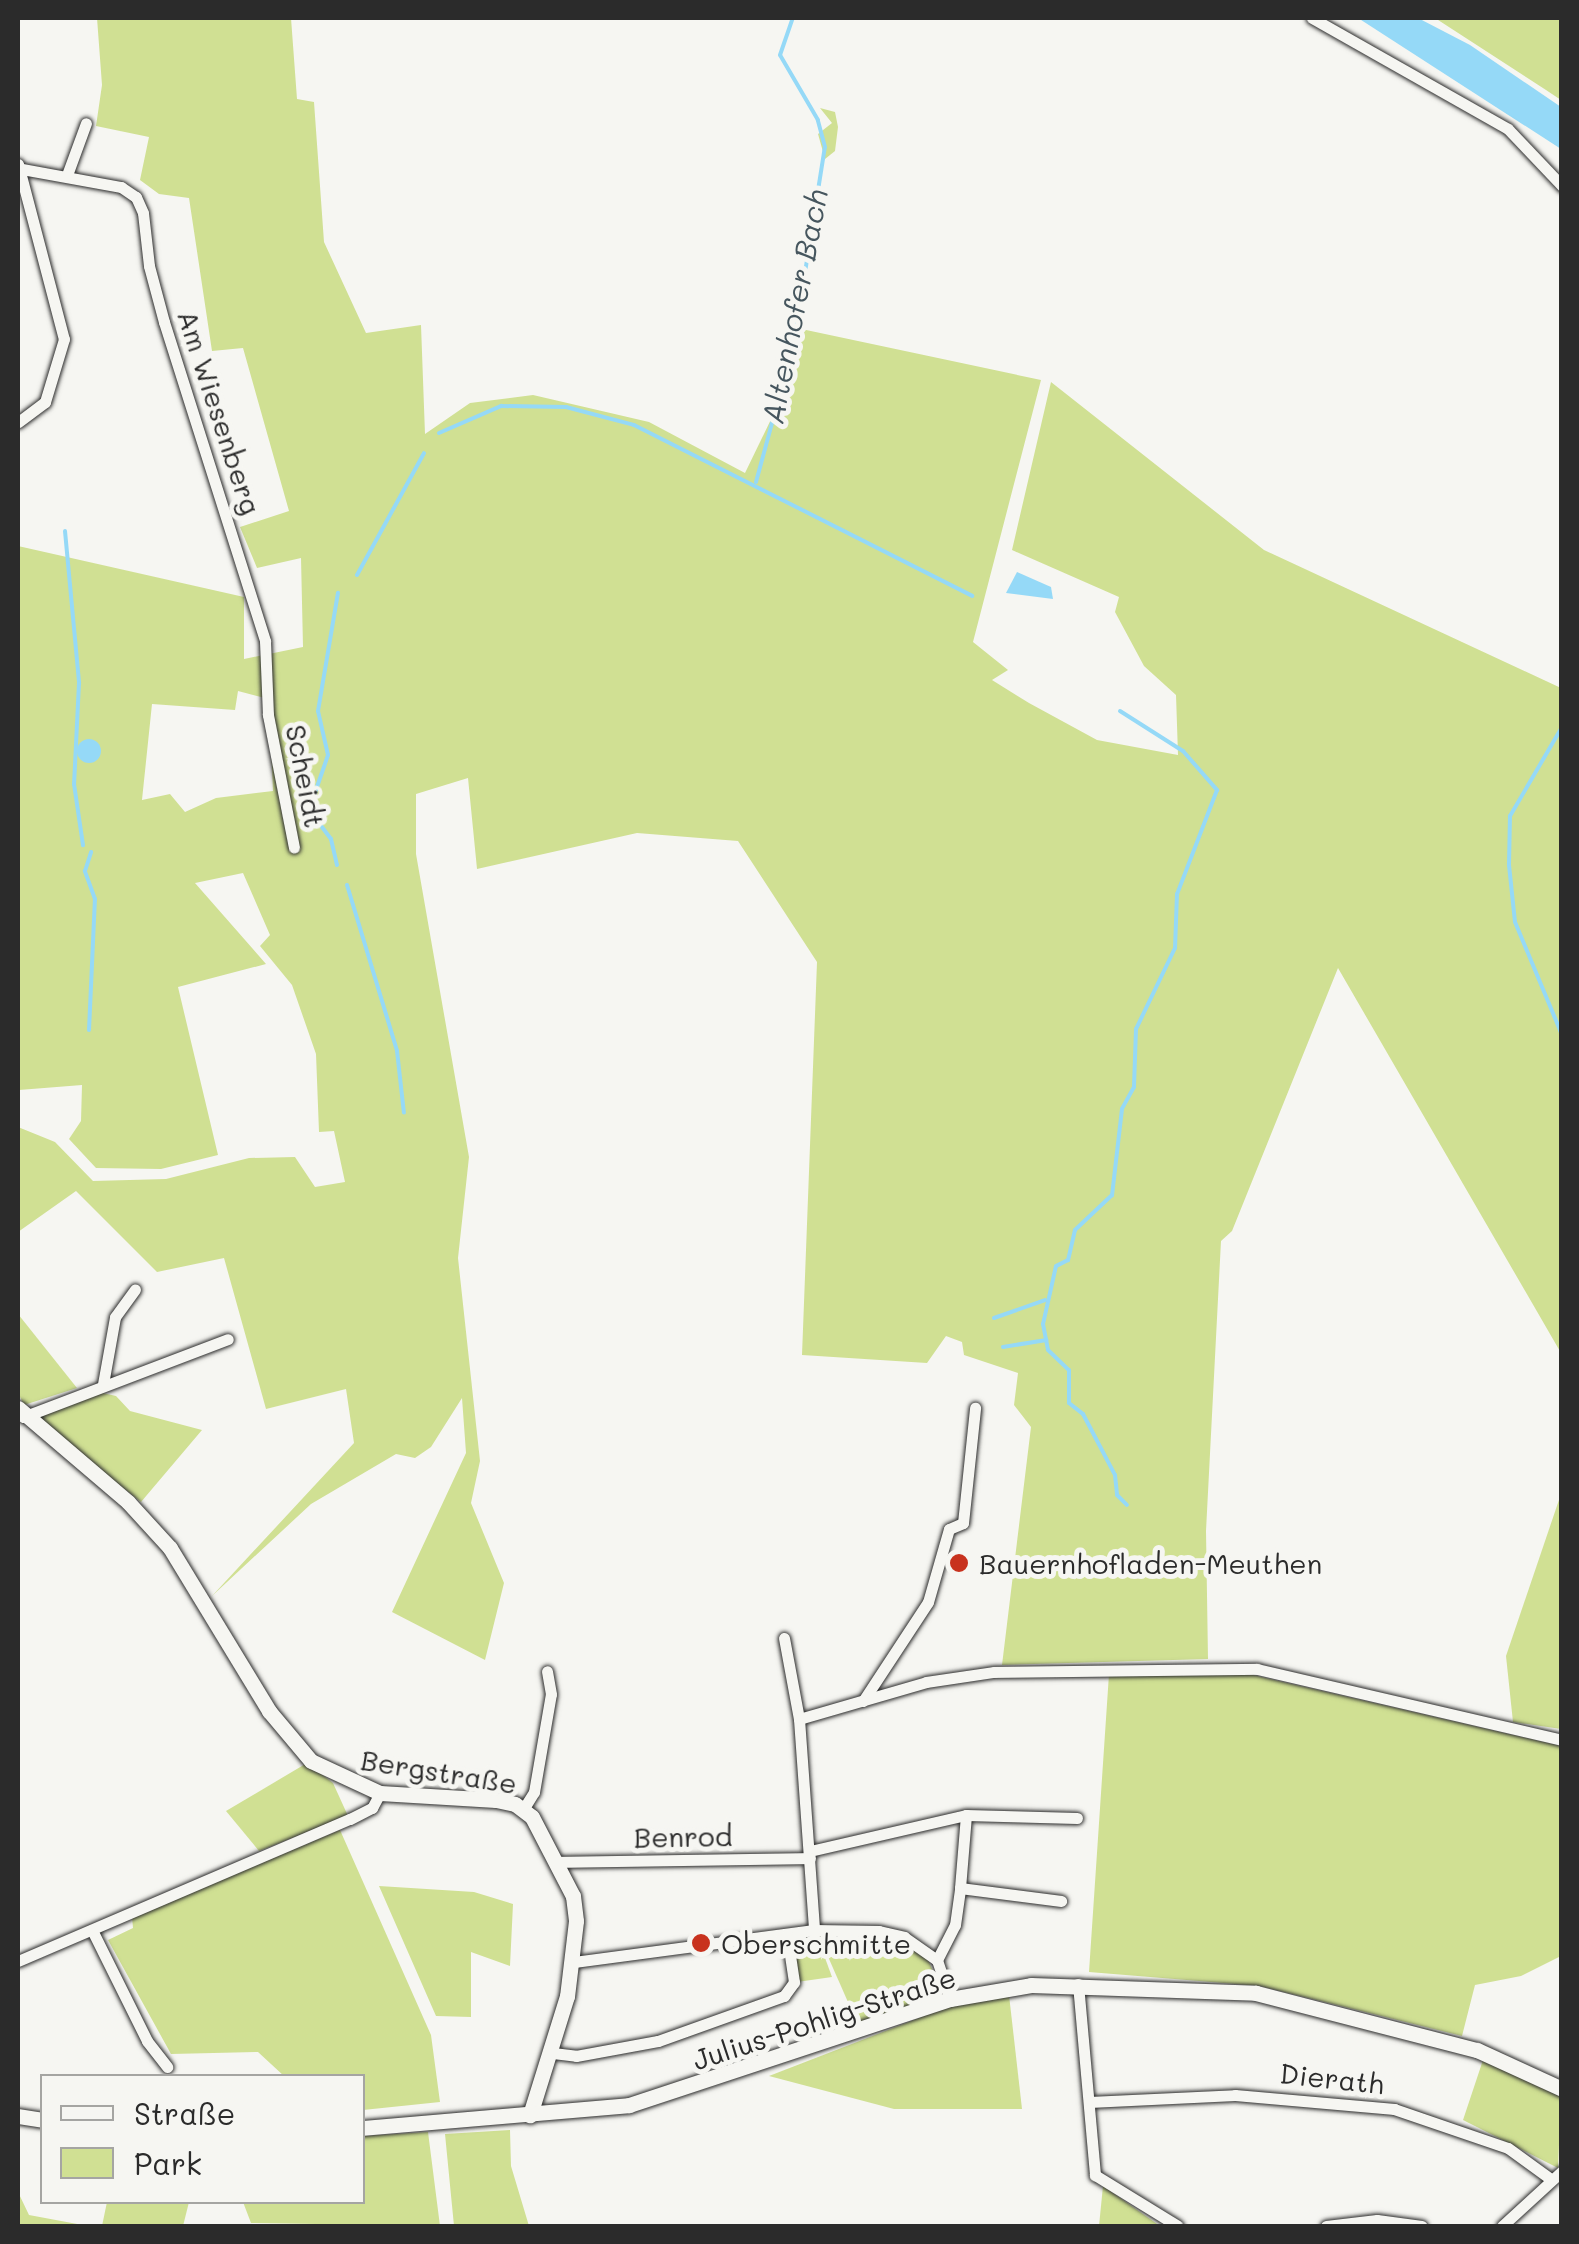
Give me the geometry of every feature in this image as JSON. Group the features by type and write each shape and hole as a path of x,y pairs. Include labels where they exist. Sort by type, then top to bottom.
{"street":[{"path":"1312,18 1508,129 1562,186"},
{"path":"68,175 86,123"},
{"path":"18,422 45,402 64,339 20,167"},
{"name":"Am Wiesenberg","path":"20,167 121,187 144,213 148,266 256,607 268,715"},
{"name":"Scheidt","path":"268,715 294,847"},
{"path":"103,1384 115,1317 135,1289"},
{"path":"20,1412 228,1340"},
{"path":"863,1701 928,1602 950,1528 963,1523 976,1408"},
{"name":"Bergstraße","path":"20,1412 103,1479 160,1536 196,1583 269,1712 311,1762 380,1794 496,1800 524,1808 556,1862 576,1908 574,1962 552,2053 530,2115"},
{"path":"784,1638 799,1719 814,1930"},
{"path":"799,1719 994,1672 1256,1668 1562,1740"},
{"path":"524,1808 534,1792 551,1694 547,1672"},
{"path":"18,1962 350,1819 372,1808 380,1794"},
{"path":"810,1854 966,1815 1078,1818"},
{"path":"937,1960 955,1925 966,1815"},
{"name":"Benrod","path":"556,1862 810,1854"},
{"path":"960,1888 1061,1901"},
{"path":"92,1930 147,2041 168,2067"},
{"path":"574,1962 814,1930 880,1931 904,1937 937,1960 950,1999"},
{"path":"552,2053 576,2056 658,2042 784,1996 794,1982 787,1934"},
{"path":"1078,1984 1095,2175 1178,2226"},
{"name":"Julius-Pohlig-Straße","path":"365,2128 530,2115 645,2100 950,1999 1078,1984 1256,1993 1462,2045 1562,2090"},
{"name":"Dierath","path":"1089,2102 1234,2095 1394,2110 1508,2148 1557,2175 1502,2226"},
{"path":"1326,2226 1377,2220 1422,2226"}],"green space":[{"path":"97,18 291,18 297,99 314,102 324,242 366,333 421,325 425,434 470,403 533,395 649,422 745,473 776,409 792,327 1041,380 973,642 1008,670 992,680 1097,740 1178,755 1176,695 1144,666 1115,612 1119,597 1012,550 1051,382 1264,550 1561,688 1561,1353 1338,968 1232,1231 1221,1241 1206,1531 1208,1659 1002,1665 1031,1427 1014,1405 1018,1373 964,1355 962,1342 946,1336 927,1363 802,1355 817,962 738,841 637,833 477,869 468,778 416,794 416,854 469,1157 458,1258 480,1461 471,1503 504,1583 485,1660 392,1612 466,1453 462,1398 431,1447 415,1458 396,1454 311,1504 212,1596 354,1443 346,1389 266,1409 224,1258 157,1272 76,1191 18,1232 18,1127 55,1142 93,1181 166,1179 249,1158 295,1157 315,1187 345,1182 334,1131 319,1132 316,1054 292,985 260,946 270,935 243,873 195,883 266,964 178,987 218,1155 161,1169 96,1168 69,1139 81,1121 82,1085 19,1090 18,1116 18,546 244,597 244,659 303,647 301,558 257,568 240,527 289,511 243,348 212,351 189,198 159,194 140,180 149,137 96,126 102,85","holes":["238,691 269,699 273,791 216,798 185,812 170,794 142,800 152,704 235,710"]},
{"path":"1435,18 1561,18 1561,100 1546,90"},
{"path":"820,108 835,112 838,127 835,151 825,159 818,134 832,123"},
{"path":"18,1314 77,1388 24,1405 18,1393"},
{"path":"94,1391 116,1396 130,1411 202,1430 141,1502 38,1421 40,1413"},
{"path":"1561,1494 1562,1729 1513,1722 1506,1656"},
{"path":"1109,1674 1253,1675 1561,1746 1561,1956 1521,1976 1475,1985 1462,2036 1260,1986 1089,1972"},
{"path":"307,1763 333,1783 348,1816 259,1851 226,1811"},
{"path":"340,1830 431,2035 440,2102 365,2110 365,2074 282,2074 258,2052 171,2054 108,1940 133,1928 132,1917"},
{"path":"379,1886 474,1892 513,1904 510,1966 471,1952 471,2017 436,2016"},
{"path":"817,1936 832,1977 797,1982 793,1944"},
{"path":"819,1936 901,1942 925,1953 940,1987 932,1998 858,2025"},
{"path":"1009,1995 1022,2109 894,2109 769,2076 950,2006"},
{"path":"1483,2060 1561,2097 1558,2168 1463,2120"},
{"path":"510,2130 511,2166 529,2226 454,2226 445,2134"},
{"path":"428,2132 440,2226 251,2223 244,2204 365,2204 365,2136"},
{"path":"1103,2186 1160,2226 1099,2226"},
{"path":"18,2192 29,2215 88,2226 18,2226"},
{"path":"107,2204 188,2204 183,2226 102,2226"}],"water":[{"path":"1358,18 1418,18 1470,45 1561,107 1561,149"},
{"path":"1017,572 1051,587 1053,599 1006,593"},
{"path":"89,739 98,742 98,760 89,763 80,760 77,751 80,742"}],"waterway":[{"name":"Altenhofer Bach","path":"756,482 794,342 825,147 818,120 780,55 793,18"},
{"path":"439,433 501,406 566,407 634,425 972,596"},
{"path":"357,575 424,453"},
{"path":"65,531 79,683 74,784 83,845"},
{"path":"337,865 331,839 309,810 328,755 318,711 338,593"},
{"name":"Altenhofer Bach","path":"1120,711 1183,751 1217,790 1177,894 1175,948 1136,1029 1134,1087 1122,1109 1112,1195 1075,1230 1068,1260 1056,1266 1043,1324 1048,1350 1069,1370 1069,1403 1083,1414 1115,1475 1117,1495 1127,1505"},
{"path":"1562,727 1510,816 1509,865 1515,922 1562,1035"},
{"path":"89,1030 95,899 85,871 91,852"},
{"path":"347,885 397,1051 404,1113"},
{"path":"994,1318 1045,1300"},
{"path":"1003,1347 1046,1340"}],"place":[{"name":"Bauernhofladen-Meuthen","path":"959,1563"},
{"name":"Oberschmitte","path":"701,1943"}]}
